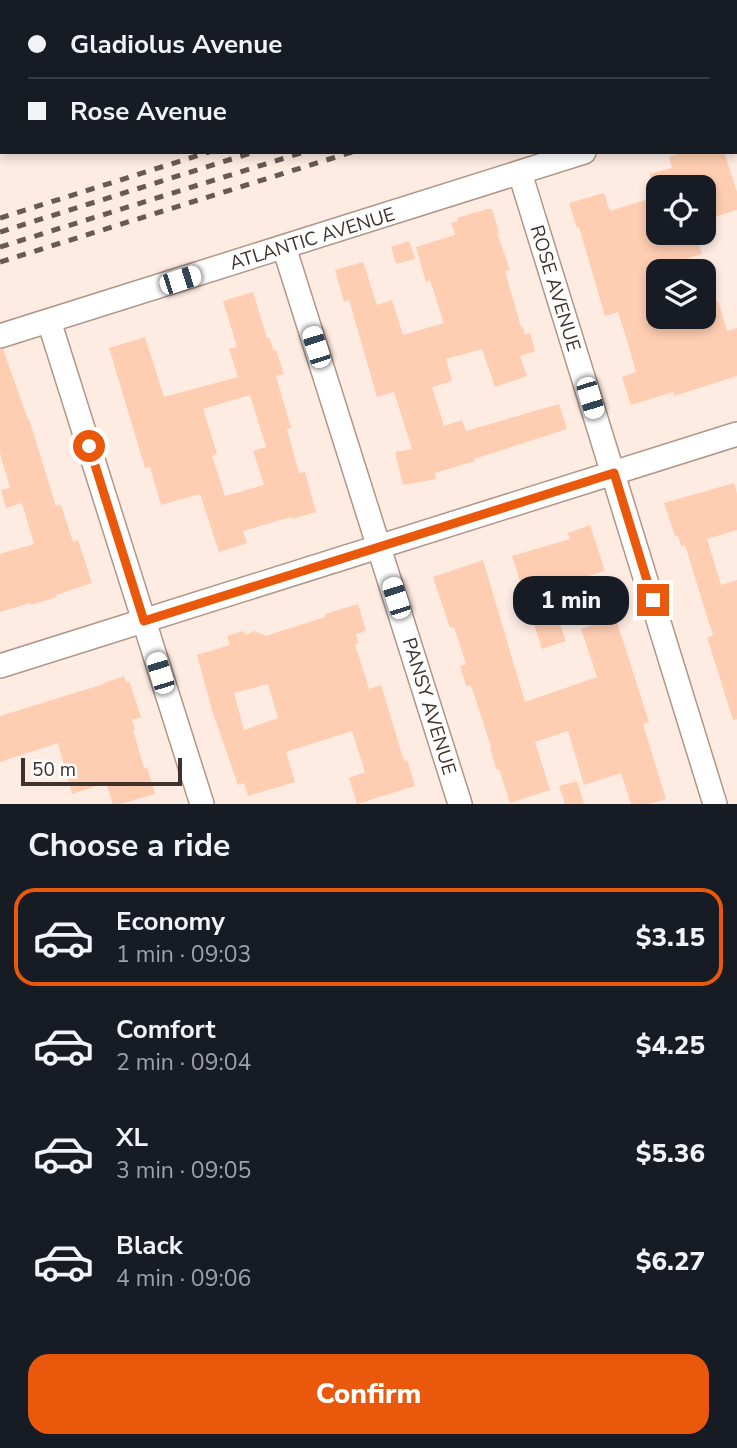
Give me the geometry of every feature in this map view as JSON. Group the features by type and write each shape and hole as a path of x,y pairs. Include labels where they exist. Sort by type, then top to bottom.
{"street":[{"name":"ATLANTIC AVENUE","path":"0,336 578,154"},
{"name":"ROSE AVENUE","path":"520,173 715,804"},
{"name":"PANSY AVENUE","path":"284,247 460,804"},
{"path":"49,321 202,804"},
{"path":"0,666 737,434"}],"building":[{"path":"679,154 725,154 737,192 737,210 716,216 716,175 650,174 672,168 669,157"},
{"path":"604,193 610,211 646,200 646,245 699,245 702,254 686,259 646,259 646,329 716,329 718,301 727,331 737,328 737,376 674,396 673,392 631,405 622,377 636,372 630,350 618,312 605,316 579,227 577,228 569,203"},
{"path":"492,209 510,270 505,271 521,327 525,335 530,333 535,351 520,356 527,376 495,387 482,349 446,359 452,381 432,387 444,426 462,420 466,431 559,404 567,429 435,473 436,479 403,485 395,452 412,449 394,392 377,397 349,300 344,302 335,270 363,262 377,305 392,300 403,335 444,323 430,280 426,282 416,247 455,235 451,223 458,221 457,218"},
{"path":"409,241 415,259 396,264 391,247"},
{"path":"253,292 267,338 269,337 274,351 276,350 284,374 276,376 291,428 287,429 299,473 305,472 316,512 243,531 247,543 219,552 200,494 161,505 150,467 145,468 109,348 145,337 164,397 238,377 229,349 237,347 223,301","holes":["250,395 266,447 253,451 264,485 225,496 212,456 217,454 203,409"]},
{"path":"3,349 29,419 56,506 61,505 73,542 78,540 92,583 56,595 57,597 0,612 0,554 34,544 22,503 6,508 1,490 10,488 0,454 0,350"},
{"path":"734,483 737,494 737,530 707,539 721,585 737,580 737,719 733,720 707,637 713,636 685,545 681,546 678,536 675,536 664,503"},
{"path":"590,525 605,571 552,587 555,598 551,599 566,641 542,649 512,556 570,539 568,533"},
{"path":"483,560 525,702 597,677 581,629 616,619 649,722 643,724 666,799 650,804 631,804 621,773 584,785 568,731 535,742 550,790 510,803 499,769 496,769 471,685 466,686 460,666 466,664 454,627 450,628 433,577"},
{"path":"358,604 366,631 356,634 358,643 355,644 369,689 381,685 404,761 407,760 415,786 357,804 349,778 365,772 352,731 286,752 295,782 248,796 244,783 238,785 212,710 197,655 230,645 227,636 243,631 246,635 254,631 266,636 325,617 325,614","holes":["268,684 278,718 244,730 234,693"]},
{"path":"124,676 126,682 129,681 141,717 132,720 133,730 155,794 113,804 106,783 72,794 58,743 0,762 0,716"},
{"path":"577,781 584,804 565,804 559,786"}],"railway":[{"path":"0,218 203,154"},
{"path":"0,232 248,154"},
{"path":"0,247 298,154"},
{"path":"0,262 346,154"}],"route":[{"path":"89,446 144,621 614,473 653,600"}]}
